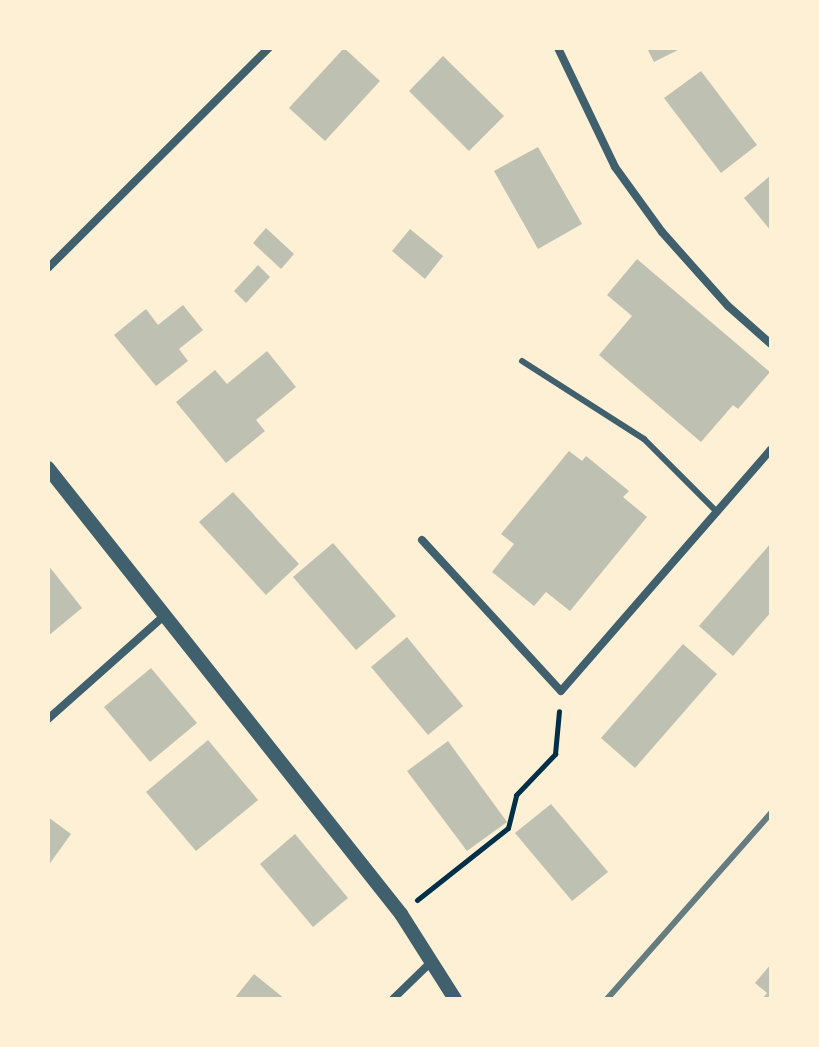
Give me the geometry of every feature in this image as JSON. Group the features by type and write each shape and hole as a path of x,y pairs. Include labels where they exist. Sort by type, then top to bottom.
{"street":[{"path":"48,268 269,48"},
{"path":"558,48 615,167 662,232 728,306 771,344"},
{"path":"422,540 561,691 771,449"},
{"path":"48,468 401,914 455,999"},
{"path":"48,719 164,616"},
{"path":"393,999 430,963"}],"lane":[{"path":"522,361 644,439 717,512"}],"path":[{"path":"401,914 508,828 516,795 555,754 561,691"}],"building":[{"path":"344,48 380,81 325,141 289,108"},
{"path":"647,48 682,48 654,62"},
{"path":"443,56 504,116 469,151 409,91"},
{"path":"701,71 757,145 721,173 664,98"},
{"path":"538,147 582,224 538,249 494,171"},
{"path":"771,175 771,231 744,198"},
{"path":"266,228 294,254 281,269 253,243"},
{"path":"410,229 443,256 425,279 392,251"},
{"path":"637,259 770,372 738,409 733,405 701,442 599,355 632,316 607,295"},
{"path":"258,265 270,277 246,303 234,291"},
{"path":"183,305 203,330 179,349 188,361 156,386 114,335 146,309 158,325"},
{"path":"267,351 296,387 256,420 265,431 226,463 176,402 215,370 227,384"},
{"path":"569,451 582,461 586,456 629,491 623,497 647,517 570,611 546,592 534,606 492,572 514,544 501,534"},
{"path":"233,492 299,564 266,595 199,522"},
{"path":"333,543 396,616 356,650 293,577"},
{"path":"771,543 771,612 733,656 699,626"},
{"path":"48,565 82,608 48,636"},
{"path":"407,637 463,706 428,735 371,667"},
{"path":"683,644 717,674 635,768 601,738"},
{"path":"151,668 197,723 150,762 104,707"},
{"path":"208,740 258,800 196,851 146,792"},
{"path":"448,741 507,822 467,851 407,771"},
{"path":"551,804 608,872 572,901 515,833"},
{"path":"48,817 71,834 48,866"},
{"path":"295,834 348,898 313,927 260,864"},
{"path":"771,964 771,999 762,999 767,993 755,983"},
{"path":"254,974 285,999 234,999"}],"railway":[{"path":"607,999 771,813"}]}
